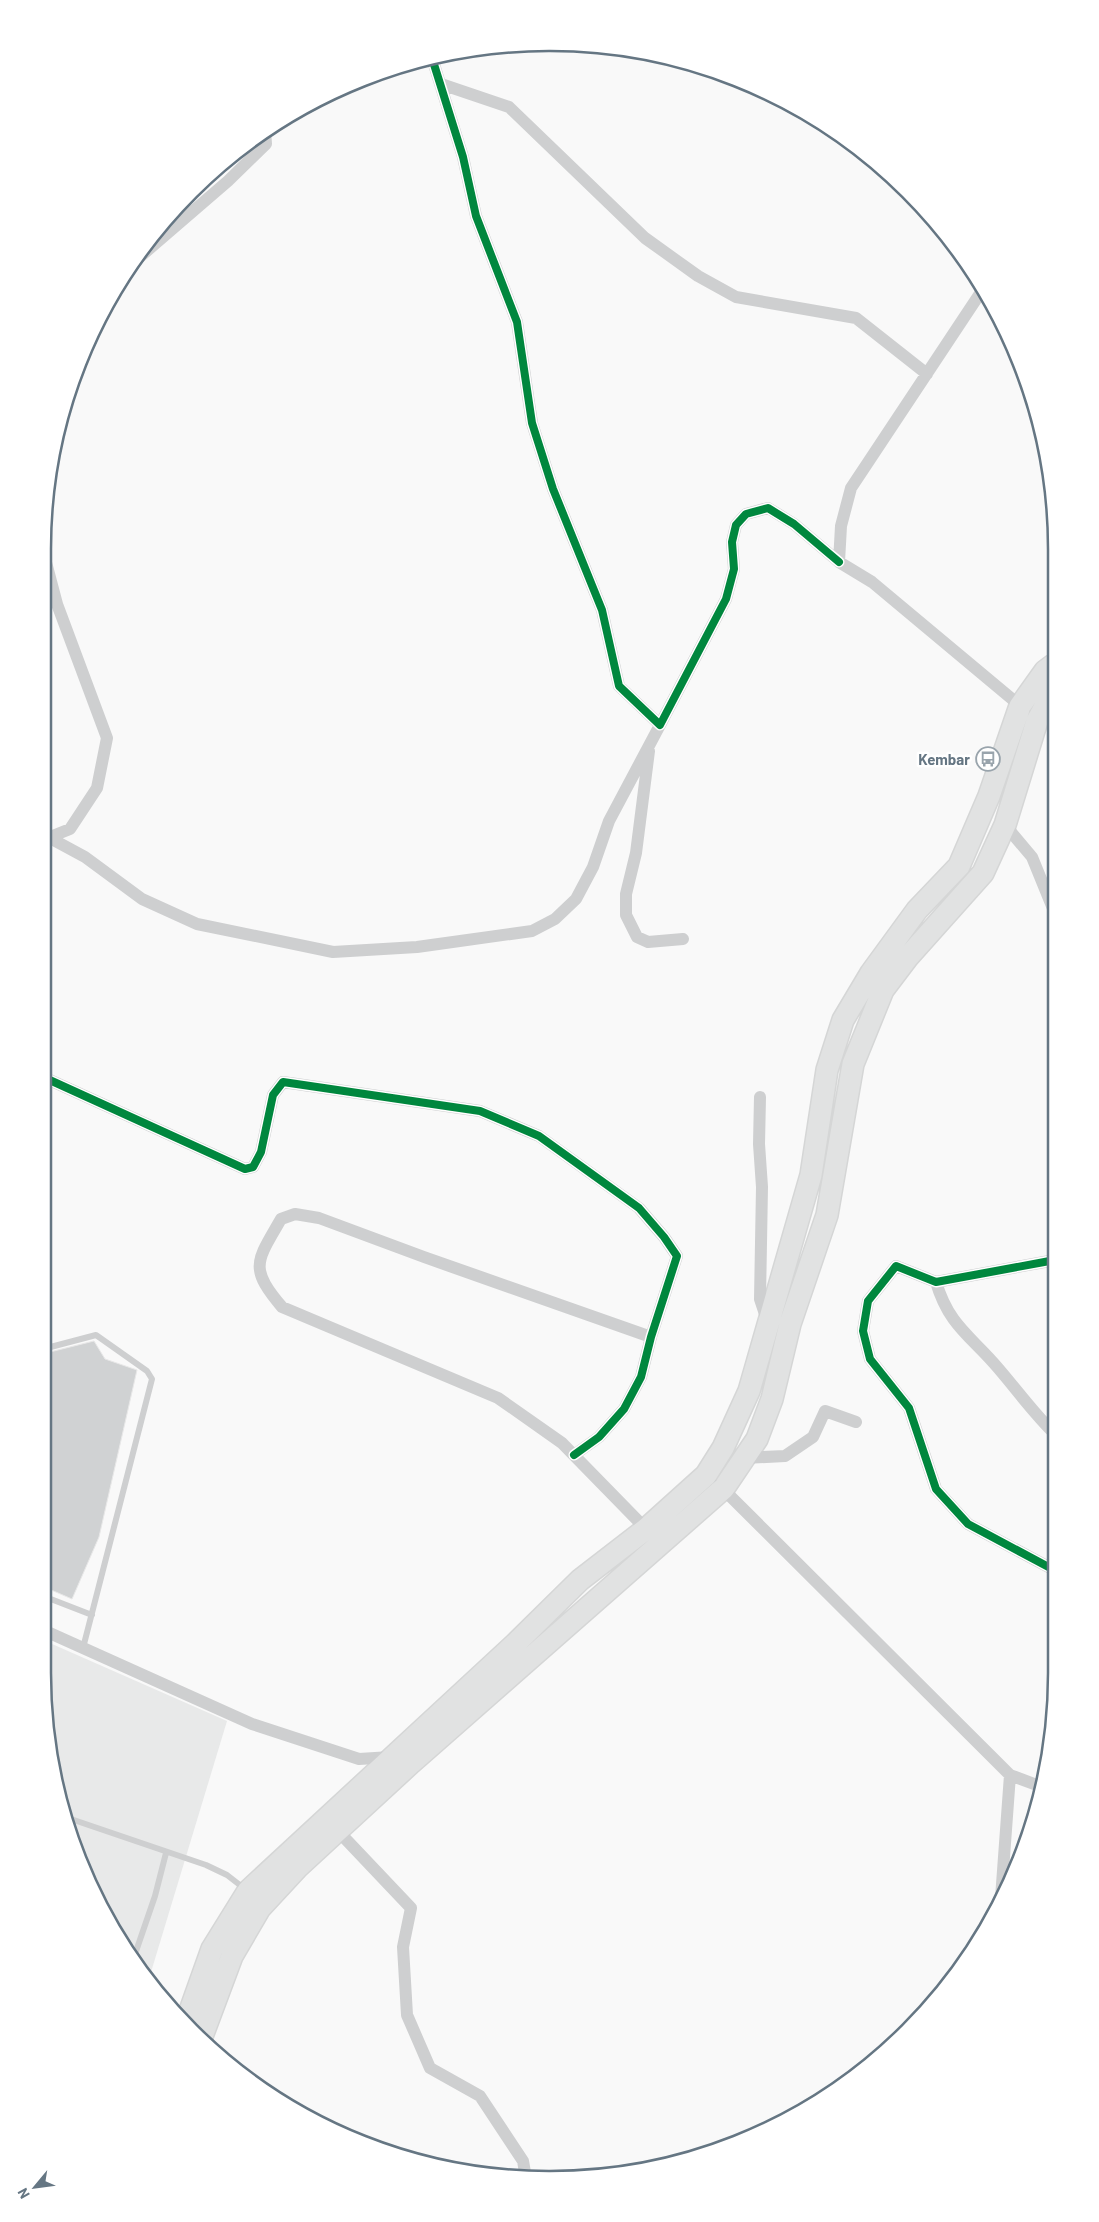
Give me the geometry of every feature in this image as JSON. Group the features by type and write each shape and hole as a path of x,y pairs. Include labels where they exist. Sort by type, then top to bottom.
{"highway":[{"path":"188,2016 212,1949 248,1891 391,1757 516,1644 580,1580 646,1528 706,1475 723,1448 749,1391 811,1175 826,1070 843,1020 871,973 917,910 959,866 989,796 1020,706 1048,669"},
{"path":"204,2031 232,1956 260,1908 297,1868 418,1756 724,1488 757,1439 772,1399 790,1324 827,1215 853,1064 883,990 908,957 983,873 1005,825 1037,721 1048,701"}],"street":[{"path":"433,65 441,84 463,157 476,216 517,322 532,423 554,489 602,610 619,686 660,726"},
{"path":"441,84 509,107 645,238 698,276 736,297 856,318 926,374"},
{"path":"158,242 228,181 266,144 266,140"},
{"path":"839,562 841,526 850,488 978,296"},
{"path":"51,840 85,857 142,899 197,924 333,952 418,947 532,931 555,919 576,899 593,867 609,821 726,599 734,569 732,542 736,525 746,514 768,508 794,524 839,562 872,582 1037,721"},
{"path":"51,581 107,738 97,788 70,829 51,836"},
{"path":"650,744 636,853 626,894 626,915 637,937 648,942 683,940"},
{"path":"1005,825 1032,856 1048,896"},
{"path":"51,1081 237,1168 246,1169 253,1167 261,1152 273,1094 283,1082 480,1111 539,1136 639,1208 664,1237 677,1256 651,1337 642,1377 624,1410 599,1437 574,1455"},
{"path":"760,1097 758,1144 762,1187 760,1299 768,1323"},
{"path":"646,1528 562,1443 498,1398 282,1307 267,1289 258,1264 259,1257 281,1219 295,1214 319,1218 424,1258 651,1337"},
{"path":"1048,1261 936,1282 896,1266 868,1301 863,1331 870,1359 909,1408 936,1489 968,1524 1048,1567"},
{"path":"936,1282 942,1301 964,1334 996,1365 1048,1426"},
{"path":"744,1458 786,1456 813,1437 825,1411 856,1422"},
{"path":"706,1475 724,1488 1010,1775 1035,1784"},
{"path":"51,1634 252,1724 359,1759 391,1757"},
{"path":"1002,1879 1010,1775"},
{"path":"338,1831 411,1908 403,1947 406,2015 430,2068 480,2096 524,2161 525,2170"}],"lane":[{"path":"51,1347 96,1335 147,1371 152,1379 83,1648"},
{"path":"51,1599 92,1615"},
{"path":"74,1821 206,1865 227,1875 248,1891"},
{"path":"136,1951 155,1896 166,1853"}],"shaded area":[{"path":"51,1644 227,1721 151,1972 118,1922 103,1893 89,1863 68,1801 61,1770 52,1705"}],"building":[{"path":"94,1341 105,1359 137,1370 99,1537 72,1599 51,1590 51,1352"}],"cycle path":[{"path":"434,65 463,157 476,216 517,322 532,423 553,489 602,610 619,686 660,725 726,599 734,569 732,542 736,525 746,514 768,508 794,524 839,562"},
{"path":"51,1081 245,1169 253,1167 261,1152 273,1095 283,1082 480,1111 539,1136 639,1208 664,1237 677,1256 651,1337 641,1377 624,1409 599,1437 574,1455"},
{"path":"1048,1261 936,1282 896,1266 868,1301 863,1331 870,1359 909,1408 936,1489 968,1524 1048,1567"}],"place":[{"name":"Kembar","path":"988,759"}]}
